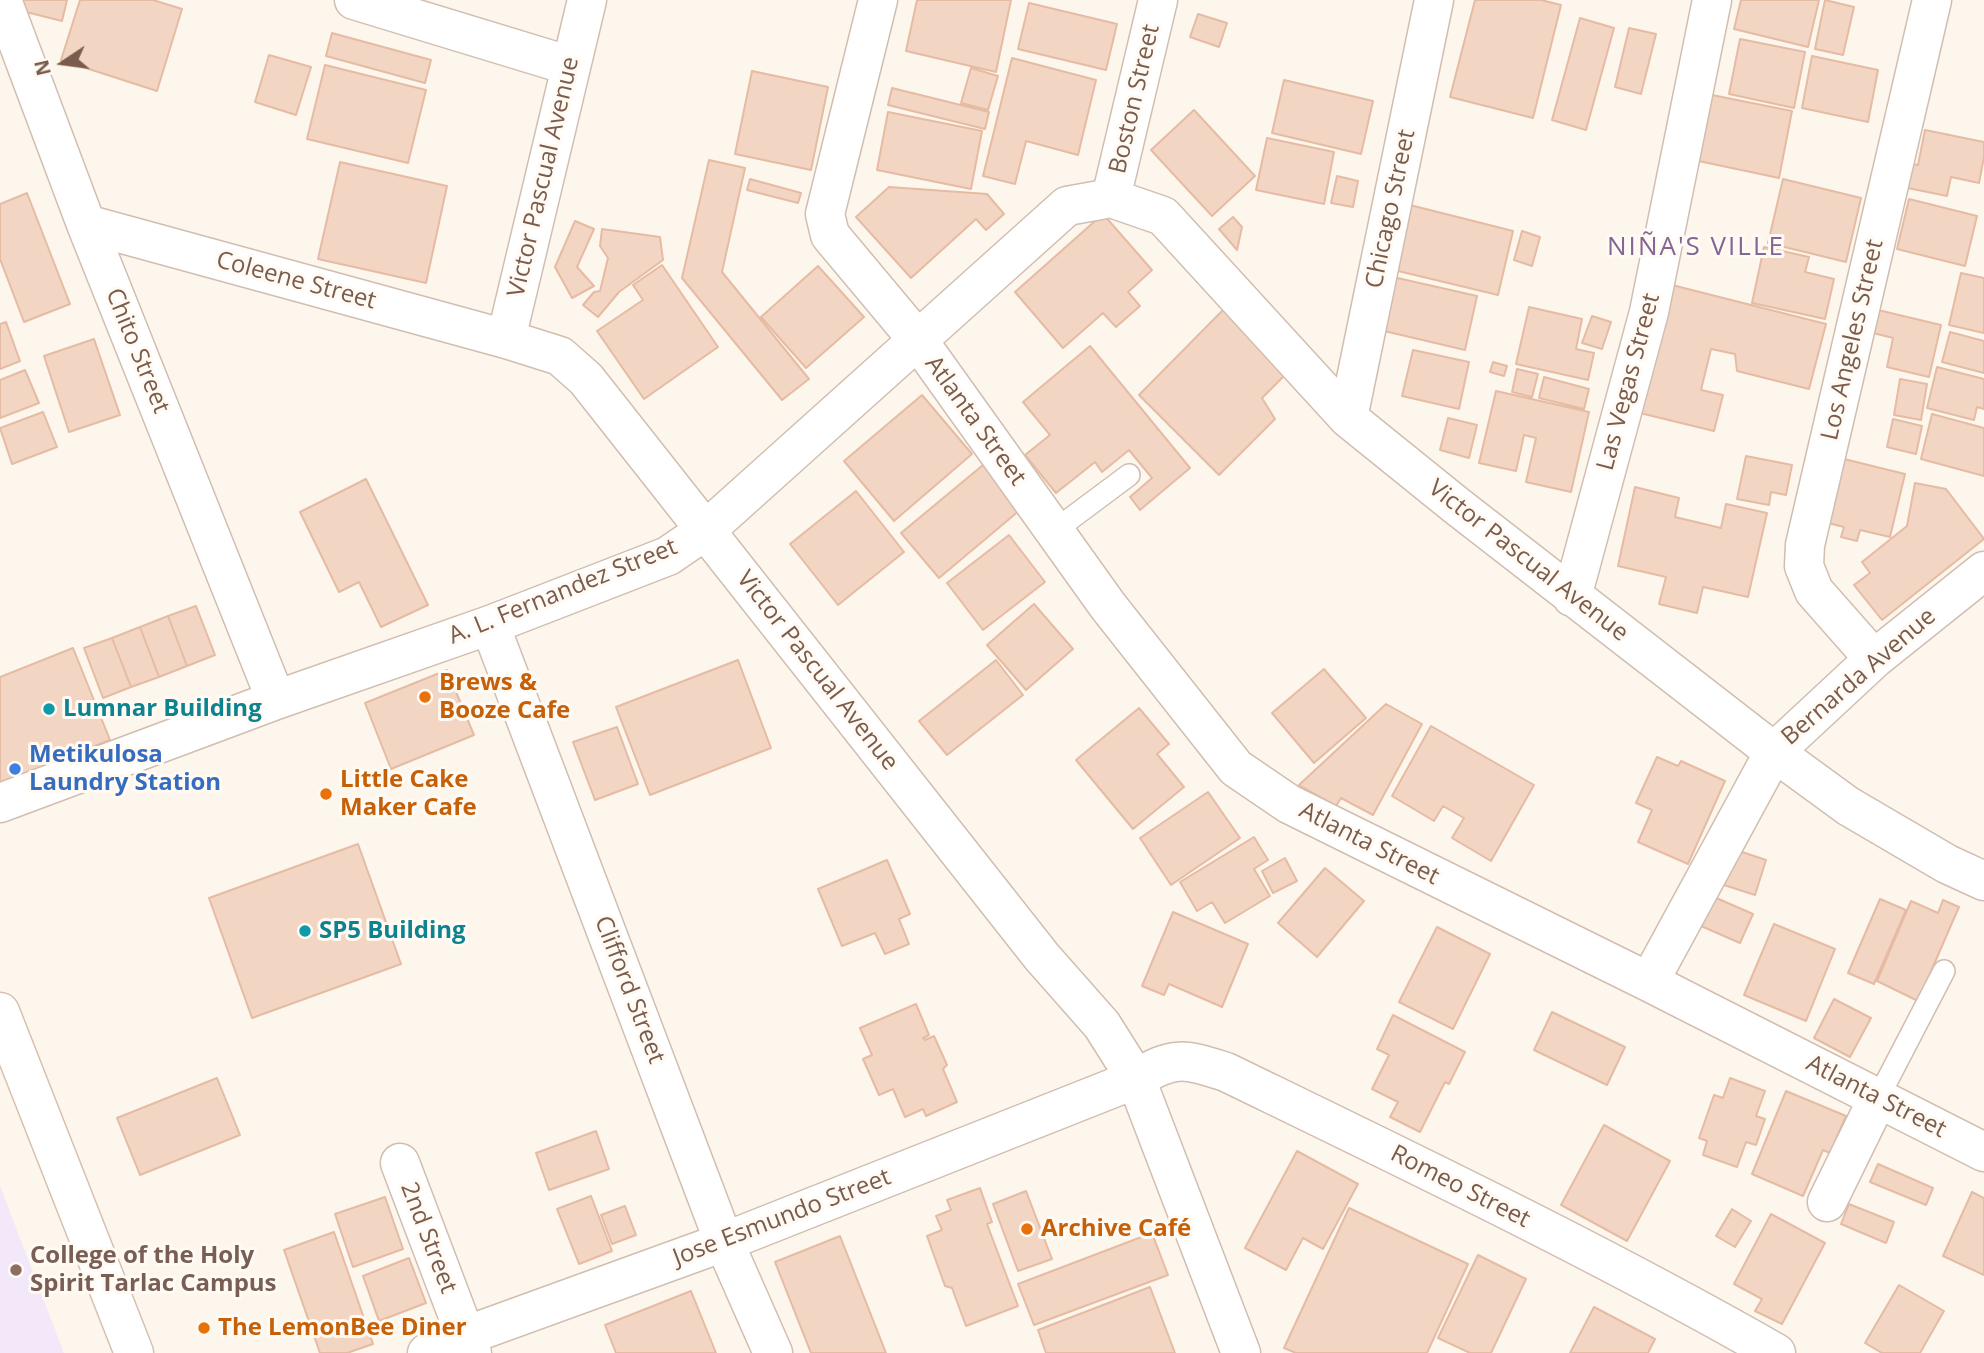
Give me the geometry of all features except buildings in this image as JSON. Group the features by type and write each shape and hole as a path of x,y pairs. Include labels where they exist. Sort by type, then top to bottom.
{"street":[{"name":"Chito Street","path":"2,0 86,224 276,700"},
{"path":"354,0 571,66"},
{"name":"Victor Pascual Avenue","path":"587,0 506,339 560,356 586,379 1034,946 1102,1025 1136,1079 1241,1353"},
{"path":"878,0 825,214 830,235 917,340"},
{"name":"Boston Street","path":"1111,198 1158,0"},
{"name":"Chicago Street","path":"1349,418 1434,0"},
{"name":"Las Vegas Street","path":"1572,597 1649,313 1712,0"},
{"name":"Los Angeles Street","path":"1874,659 1814,591 1804,566 1804,545 1932,0"},
{"name":"Victor Pascual Avenue","path":"1111,198 1163,216 1349,418 1572,597 1848,806 1947,864 1984,881"},
{"name":"A. L. Fernandez Street","path":"0,803 276,700 490,625 668,556 706,530 1067,206 1111,198"},
{"name":"Coleene Street","path":"86,224 506,339"},
{"name":"Atlanta Street","path":"917,340 1108,606 1236,768 1289,804 1984,1152"},
{"name":"Bernarda Avenue","path":"1648,982 1774,752 1874,659 1984,570"},
{"name":"Clifford Street","path":"490,625 724,1242 773,1353"},
{"path":"0,1012 134,1353"},
{"name":"Romeo Street","path":"1136,1079 1155,1067 1177,1060 1226,1072 1476,1194 1705,1312 1776,1353"},
{"name":"Jose Esmundo Street","path":"427,1353 468,1344 1136,1079"},
{"path":"1827,1202 1878,1098"},
{"name":"2nd Street","path":"400,1163 468,1344"}],"lane":[{"path":"1054,531 1129,475"},
{"path":"1878,1098 1944,971"}],"shaded area":[{"name":"College of the Holy Spirit Tarlac Campus","path":"0,1186 64,1353 0,1353"}],"place":[{"name":"Brews & Booze Cafe","path":"425,697"},
{"name":"Lumnar Building","path":"49,709"},
{"name":"Metikulosa Laundry Station","path":"15,769"},
{"name":"Little Cake Maker Cafe","path":"326,794"},
{"name":"SP5 Building","path":"305,931"},
{"name":"Archive Café","path":"1027,1229"},
{"name":"College of the Holy Spirit Tarlac Campus","path":"16,1270"},
{"name":"The LemonBee Diner","path":"204,1328"}],"district":[{"name":"NIÑA'S VILLE","path":"1696,248"}]}
